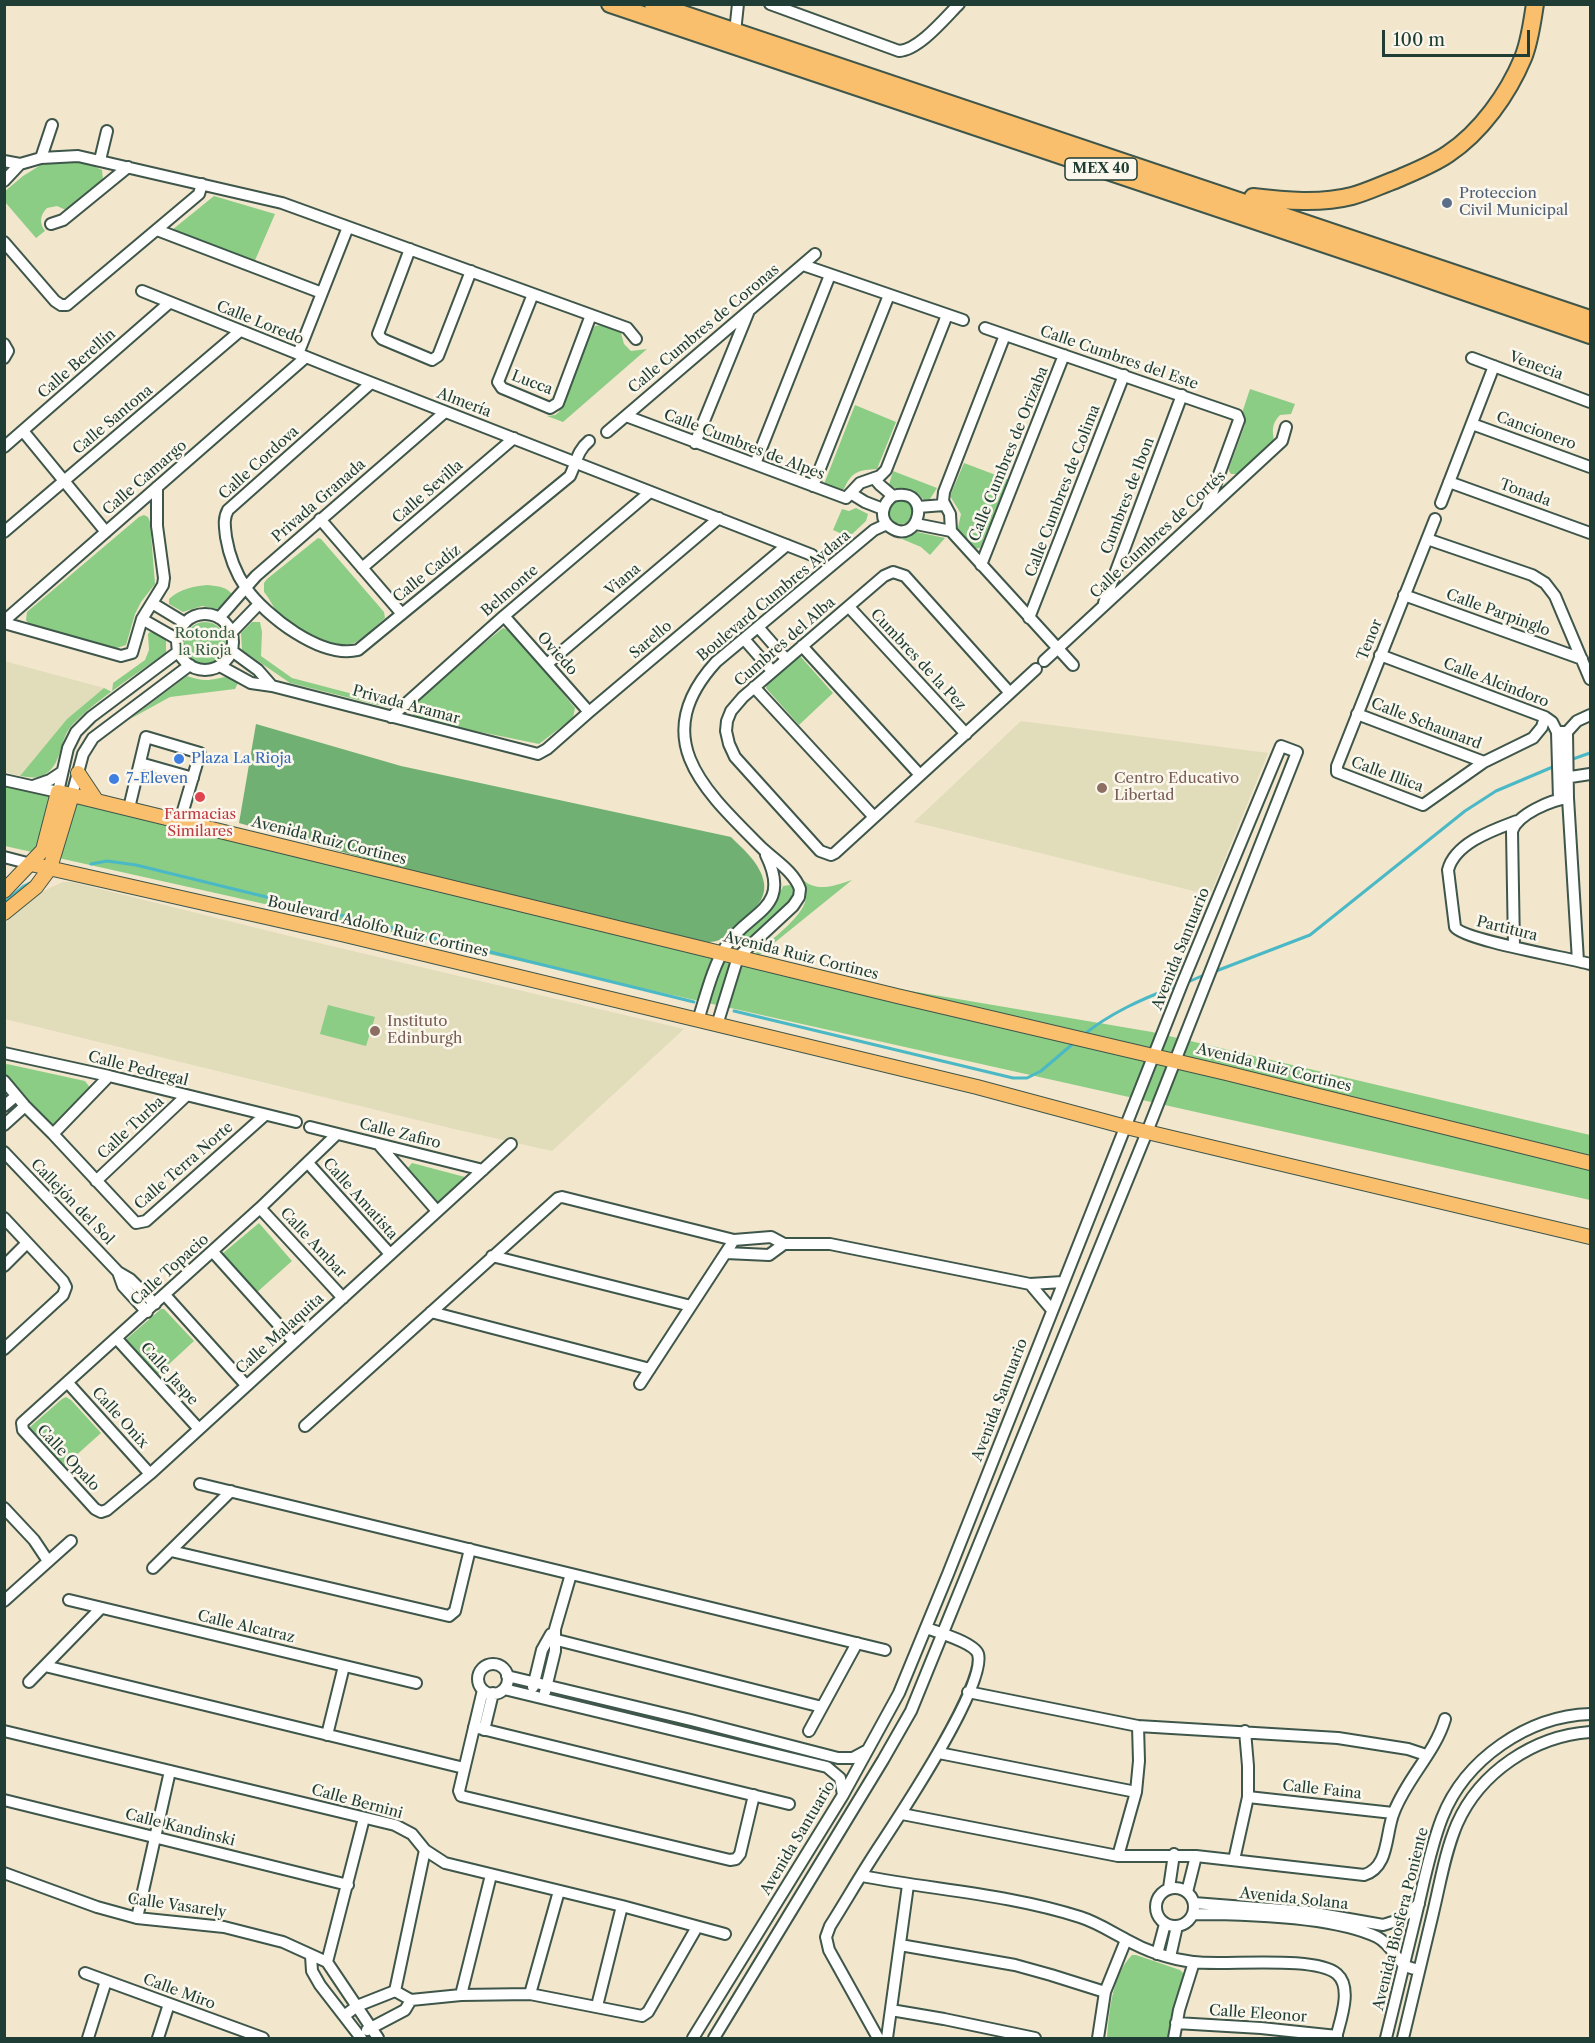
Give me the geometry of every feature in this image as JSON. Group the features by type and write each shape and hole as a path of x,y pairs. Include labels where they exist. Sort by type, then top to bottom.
{"highway":[{"name":"MEX 40","path":"610,4 1590,335"},
{"name":"MEX 40","path":"653,4 1590,319"},
{"path":"1217,192 1284,201 1352,196 1431,164 1450,153 1468,137 1498,102 1523,57 1531,32 1535,4"}],"main road":[{"path":"79,768 96,800"},
{"path":"4,891 43,850 65,794"},
{"path":"4,913 36,887 50,868 65,794"},
{"name":"Avenida Ruiz Cortines","path":"65,794 1590,1163"},
{"path":"31,864 50,868"},
{"name":"Boulevard Adolfo Ruiz Cortines","path":"50,868 341,934 698,1020"},
{"path":"698,1020 1126,1127 1590,1238"}],"street":[{"path":"735,32 738,4"},
{"path":"770,4 899,51 905,51 917,44 959,4"},
{"path":"41,158 52,124"},
{"path":"100,160 107,131"},
{"path":"4,181 20,165 41,158 70,155 282,203 627,328 636,339"},
{"path":"4,161 20,165"},
{"path":"51,224 63,220 128,167"},
{"path":"4,242 56,301 61,305 67,305 200,194 202,184"},
{"path":"302,356 322,293 348,227"},
{"path":"157,230 322,293"},
{"path":"410,249 378,334 382,339 432,360 438,356 471,271"},
{"name":"Calle Cumbres de Coronas","path":"606,432 815,254"},
{"path":"803,266 963,320"},
{"path":"755,464 830,275"},
{"name":"Calle Loredo","path":"142,291 341,371"},
{"name":"Lucca","path":"533,294 498,382 502,388 550,408 558,403 591,315"},
{"path":"813,486 889,295"},
{"name":"Calle Berellín","path":"4,447 169,303"},
{"path":"695,443 749,312"},
{"path":"883,510 852,494 860,483 883,473 888,466 947,315"},
{"name":"Calle Cumbres del Este","path":"985,328 1236,413 1239,420 1206,510"},
{"name":"Calle Santona","path":"4,532 240,332"},
{"path":"951,531 950,514 944,505 944,492 1005,335"},
{"path":"4,344 8,351 4,358"},
{"name":"Calle Cumbres de Orizaba","path":"981,565 1064,355"},
{"name":"Calle Camargo","path":"4,622 302,356"},
{"name":"Venecia","path":"1472,358 1590,402"},
{"path":"1441,503 1494,366"},
{"name":"Almería","path":"341,371 576,462"},
{"name":"Calle Cumbres de Colima","path":"1029,618 1124,375"},
{"name":"Calle Cordova","path":"259,604 245,587 229,555 225,528 228,510 371,383"},
{"name":"Cumbres de Ibon","path":"1102,607 1182,395"},
{"name":"Privada Granada","path":"219,618 245,587 445,411"},
{"name":"Calle Cumbres de Alpes","path":"626,416 844,498 852,494"},
{"name":"Cancionero","path":"1472,424 1590,467"},
{"name":"Calle Cumbres de Cortés","path":"1040,665 1282,441 1286,427"},
{"path":"23,431 106,532"},
{"name":"Calle Sevilla","path":"362,568 514,438"},
{"name":"Calle Cadíz","path":"259,604 273,617 308,640 329,648 358,650 570,476 579,450 589,441"},
{"path":"576,462 812,555"},
{"path":"874,478 894,496"},
{"name":"Tonada","path":"1449,482 1590,533"},
{"path":"4,622 121,656 132,653 142,619 163,585 157,526 157,487"},
{"name":"Belmonte","path":"391,717 504,616 650,492"},
{"path":"894,496 911,497 918,507 916,524 907,530 896,530 887,524 883,510 885,504 894,496"},
{"path":"918,507 944,505"},
{"name":"Viana","path":"547,664 719,518"},
{"path":"320,519 402,614"},
{"name":"Tenor","path":"1339,773 1337,766 1435,519"},
{"name":"Boulevard Cumbres Aydara","path":"738,957 786,914 800,893 795,879 700,780 691,765 683,736 686,710 696,686 716,662 874,530 887,524"},
{"path":"916,524 951,531 1073,665"},
{"path":"1427,539 1539,579 1551,589 1590,679"},
{"name":"Sarello","path":"533,754 542,753 547,749 787,545"},
{"name":"Cumbres del Alba","path":"1010,693 901,573 893,572 884,576 754,687 731,711 726,731 735,757 751,776 824,854 831,855 966,734 1010,693 1040,665"},
{"name":"Calle Parpinglo","path":"1404,595 1582,659"},
{"path":"152,603 185,623"},
{"path":"232,632 259,604"},
{"name":"Cumbres de la Pez","path":"849,607 966,734"},
{"path":"200,614 219,618 232,632 232,651 220,666 202,670 190,665 178,651 177,639 185,623 200,614"},
{"name":"Oviedo","path":"504,616 589,712"},
{"path":"142,619 177,639"},
{"path":"758,627 786,658"},
{"path":"744,639 772,671"},
{"path":"802,646 920,775"},
{"path":"65,794 62,772 71,739 76,732 100,710 178,651"},
{"path":"232,651 258,670 272,686"},
{"name":"Calle Alcindoro","path":"1380,655 1545,717 1562,732"},
{"path":"65,794 79,768 87,745 93,738 190,665"},
{"name":"Privada Aramar","path":"220,666 251,683 272,686 533,754"},
{"path":"140,680 151,694"},
{"path":"754,687 874,817"},
{"path":"100,710 111,724"},
{"name":"Calle Schaunard","path":"1357,714 1484,762"},
{"path":"1578,961 1564,799 1562,732 1577,720 1590,715"},
{"path":"1484,762 1533,738 1542,727 1545,717"},
{"path":"129,808 146,737 200,753 180,821"},
{"name":"Avenida Santuario","path":"693,2038 843,1795 899,1693 1281,746 1297,752 1174,1061"},
{"path":"65,758 79,768"},
{"name":"Calle Illica","path":"1339,773 1419,805 1424,804 1484,762"},
{"path":"140,763 193,778"},
{"path":"32,787 62,772"},
{"path":"1563,773 1590,774"},
{"name":"Avenida Ruiz Cortines","path":"4,780 65,794"},
{"path":"1514,947 1512,831 1517,821 1523,816 1564,799"},
{"name":"Partitura","path":"1517,821 1483,834 1450,862 1448,870 1455,927 1458,931 1514,947 1590,964"},
{"path":"698,1020 722,953 732,938 760,914 771,900 774,877 764,849"},
{"path":"4,857 31,864"},
{"path":"717,1025 738,957"},
{"name":"Calle Pedregal","path":"4,1053 110,1076 296,1122"},
{"path":"714,2038 901,1731 944,1634 1148,1131 1174,1061"},
{"path":"53,1134 110,1076"},
{"name":"Calle Terra Norte","path":"4,1081 136,1224 143,1223 265,1115"},
{"path":"4,1106 16,1096"},
{"name":"Calle Turba","path":"96,1181 186,1096"},
{"path":"4,1125 25,1106"},
{"name":"Calle Zafiro","path":"310,1127 483,1170"},
{"name":"Calle Topacio","path":"21,1426 27,1417 213,1252 337,1134"},
{"name":"Calle Malaquita","path":"95,1509 101,1512 107,1510 150,1474 511,1144"},
{"path":"380,1145 437,1211"},
{"name":"Callejón del Sol","path":"4,1152 118,1272 130,1279 151,1308"},
{"name":"Calle Amatista","path":"308,1163 390,1254"},
{"path":"305,1426 554,1200 562,1197 734,1240 771,1237 784,1244 830,1244 1030,1284 1063,1282"},
{"name":"Calle Ambar","path":"260,1208 343,1298"},
{"path":"4,1218 63,1281 66,1289 63,1295 4,1349"},
{"path":"640,1384 734,1240"},
{"path":"4,1266 27,1243"},
{"path":"726,1253 769,1255 784,1244"},
{"path":"213,1252 294,1342"},
{"path":"492,1256 691,1306"},
{"path":"1030,1284 1052,1311"},
{"path":"165,1295 246,1385"},
{"path":"430,1312 650,1369"},
{"name":"Calle Jaspe","path":"117,1339 199,1429"},
{"path":"1025,1378 1044,1384"},
{"name":"Calle Onix","path":"68,1383 150,1474"},
{"name":"Calle Opalo","path":"21,1426 95,1509"},
{"path":"200,1484 885,1650"},
{"path":"153,1568 231,1491"},
{"path":"4,1508 34,1540 48,1561"},
{"path":"4,1601 71,1541"},
{"path":"171,1551 449,1616 455,1611 470,1549"},
{"path":"543,1698 553,1635 571,1574"},
{"name":"Calle Alcatraz","path":"69,1600 416,1683"},
{"path":"29,1682 101,1608"},
{"path":"879,2038 832,1957 826,1937 830,1926 939,1753 969,1692 979,1662 978,1653 972,1646 926,1628"},
{"path":"531,1695 542,1650 553,1635"},
{"path":"553,1635 822,1707"},
{"path":"809,1731 857,1643"},
{"path":"754,1795 740,1854 736,1859 730,1860 461,1796 459,1791 464,1768 493,1691 507,1683 507,1676 498,1665 484,1667 480,1671 478,1681 493,1691 531,1695 827,1767 840,1778 843,1795"},
{"path":"45,1666 464,1768"},
{"path":"327,1735 344,1666"},
{"path":"507,1676 838,1758 853,1758 868,1749"},
{"path":"969,1692 1138,1726 1338,1738 1408,1749 1426,1755"},
{"name":"Avenida Biosfera Poniente","path":"1386,2038 1433,1845 1442,1817 1461,1784 1480,1762 1521,1732 1560,1718 1590,1714"},
{"path":"902,1814 1119,1856 1174,1854 1364,1875 1374,1872 1381,1862 1393,1813 1407,1785 1436,1743 1445,1719"},
{"path":"1119,1856 1136,1792 1139,1761 1138,1726"},
{"path":"479,1729 789,1804"},
{"name":"Calle Bernini","path":"4,1731 404,1828 425,1850 445,1863 622,1906 725,1934"},
{"path":"1234,1860 1248,1797 1245,1731"},
{"name":"Avenida Biosfera Poniente","path":"1403,2038 1434,1908 1456,1826 1464,1809 1475,1794 1505,1764 1519,1755 1557,1737 1590,1732"},
{"path":"939,1753 1136,1792"},
{"path":"136,1918 171,1771"},
{"name":"Calle Faina","path":"1248,1797 1393,1813"},
{"name":"Calle Kandinski","path":"4,1800 348,1885"},
{"path":"364,1818 327,1962 378,2038"},
{"path":"395,1991 425,1850"},
{"path":"1169,1888 1174,1854"},
{"path":"1187,1892 1176,1887 1169,1888 1159,1896 1155,1908 1160,1920 1165,1924 1177,1926 1187,1923 1194,1909 1187,1892 1196,1856"},
{"name":"Calle Vasarely","path":"4,1873 98,1907 136,1918 238,1930 273,1938 327,1962"},
{"path":"461,1995 491,1875"},
{"path":"862,1876 908,1885 967,1891 1042,1907 1095,1923 1157,1954 1194,1962 1262,1962 1317,1966 1331,1970 1340,1977 1344,1985 1336,2037"},
{"path":"887,2038 908,1885"},
{"path":"530,1994 559,1891"},
{"path":"1419,1904 1434,1908"},
{"name":"Avenida Solana","path":"1194,1909 1309,1912 1383,1925 1399,1920 1419,1904"},
{"path":"597,2006 622,1906"},
{"name":"Avenida Solana","path":"1194,1909 1332,1924 1376,1937 1389,1946 1404,1965"},
{"path":"772,1910 787,1918"},
{"path":"1157,1954 1165,1924"},
{"path":"1170,1957 1177,1926"},
{"path":"395,1991 411,2000 461,1995 530,1994 642,2016 648,2012 697,1927"},
{"path":"1098,2038 1106,1992 1126,1940"},
{"path":"900,1945 1015,1965 1106,1992"},
{"path":"311,1956 312,1971 360,2037 371,2027 405,2010 411,2000"},
{"path":"1174,2038 1194,1962"},
{"path":"1404,1965 1419,1970"},
{"name":"Calle Miro","path":"85,1973 169,2004 233,2033 263,2038"},
{"path":"88,2038 106,1981"},
{"path":"344,2016 357,2006 395,1991"},
{"path":"158,2038 169,2004"},
{"path":"891,2010 1035,2038"},
{"name":"Calle Eleonor","path":"1176,2024 1261,2028 1336,2037"}],"shaded area":[{"path":"4,661 104,688 67,719 20,776 5,772"},
{"name":"Centro Educativo Libertad","path":"1021,721 1268,753 1210,895 914,822"},
{"path":"63,882 72,882 293,937 684,1029 552,1151 454,1129 5,1019 4,924 39,893"}],"green space":[{"path":"67,159 88,163 102,170 103,180 68,211 57,206 47,208 41,219 45,231 36,238 5,202 4,192 23,176 44,163"},
{"path":"214,196 275,214 253,265 172,230"},
{"path":"601,325 621,333 624,344 631,351 647,349 563,422 547,416 559,412 593,329"},
{"path":"1250,389 1295,404 1291,414 1280,415 1275,421 1274,440 1239,474 1231,474 1229,468 1245,425 1242,413"},
{"path":"855,405 896,422 877,469 865,470 853,475 844,489 839,491 824,484"},
{"path":"964,463 1009,480 980,548 970,546 957,532 961,514 950,496"},
{"path":"893,471 937,488 930,499 924,500 909,489 889,485"},
{"path":"901,500 909,504 913,512 909,520 901,524 893,520 889,512 893,504"},
{"path":"856,508 868,514 866,521 849,537 833,530 842,509 849,511"},
{"path":"144,515 150,522 155,584 135,614 126,645 117,648 29,625 26,620 27,612"},
{"path":"917,532 945,538 930,555 921,547 902,539"},
{"path":"318,538 384,612 385,618 356,642 338,644 305,632 280,615 264,592 264,583 267,579"},
{"path":"208,585 226,589 233,596 224,606 217,609 202,606 183,612 169,604 169,599 182,590"},
{"name":"Rotonda la Rioja","path":"205,622 220,628 226,643 220,658 205,664 190,658 184,643 190,628"},
{"path":"252,622 260,622 261,656 292,678 391,704 386,707 290,683 242,650 241,633"},
{"path":"503,628 513,632 575,708 573,718 539,744 417,719 412,711 414,700"},
{"path":"150,632 163,636 166,640 166,653 112,691 113,683 145,660 149,650 148,634"},
{"path":"800,656 833,693 799,725 766,688"},
{"path":"187,676 206,680 227,677 238,683 235,689 170,697 130,719"},
{"path":"104,688 111,692 73,724 65,736 56,763 47,773 34,778 20,776 67,719"},
{"path":"256,724 401,766 731,837 759,870 764,883 762,897 750,914 721,939 709,942 692,939 728,960 239,823"},
{"path":"4,786 728,960 1152,1032 1590,1135 1590,1200 5,846"},
{"path":"799,876 805,882 818,887 852,880 758,956 756,953 801,910 806,893 797,878"},
{"path":"790,885 795,891 795,898 746,943 740,944 741,938 773,908 783,886"},
{"path":"328,1005 375,1017 366,1046 320,1034"},
{"path":"5,1065 85,1081 91,1089 55,1125 49,1126 5,1078"},
{"path":"412,1163 465,1177 436,1204 407,1169"},
{"path":"259,1223 292,1261 255,1294 222,1257 222,1254"},
{"path":"161,1309 164,1309 194,1341 155,1377 123,1342"},
{"path":"66,1397 101,1433 62,1468 31,1433 30,1427"},
{"path":"1132,1955 1180,1970 1183,1973 1168,2038 1107,2038 1116,1983 1125,1963"}],"waterway":[{"path":"1570,760 1590,753"},
{"path":"1216,971 1310,935 1465,811 1496,791 1555,766"},
{"path":"91,864 107,861 136,865 694,1002"},
{"path":"4,903 24,886 34,881"},
{"path":"1188,982 1204,975"},
{"path":"1082,1036 1127,1007 1176,986"},
{"path":"734,1011 1013,1078 1027,1078 1041,1071 1075,1042"}],"place":[{"name":"Proteccion Civil Municipal","path":"1447,203"},
{"name":"Plaza La Rioja","path":"179,759"},
{"name":"7-Eleven","path":"114,779"},
{"name":"Centro Educativo Libertad","path":"1102,788"},
{"name":"Farmacias Similares","path":"200,797"},
{"name":"Instituto Edinburgh","path":"375,1031"}]}
